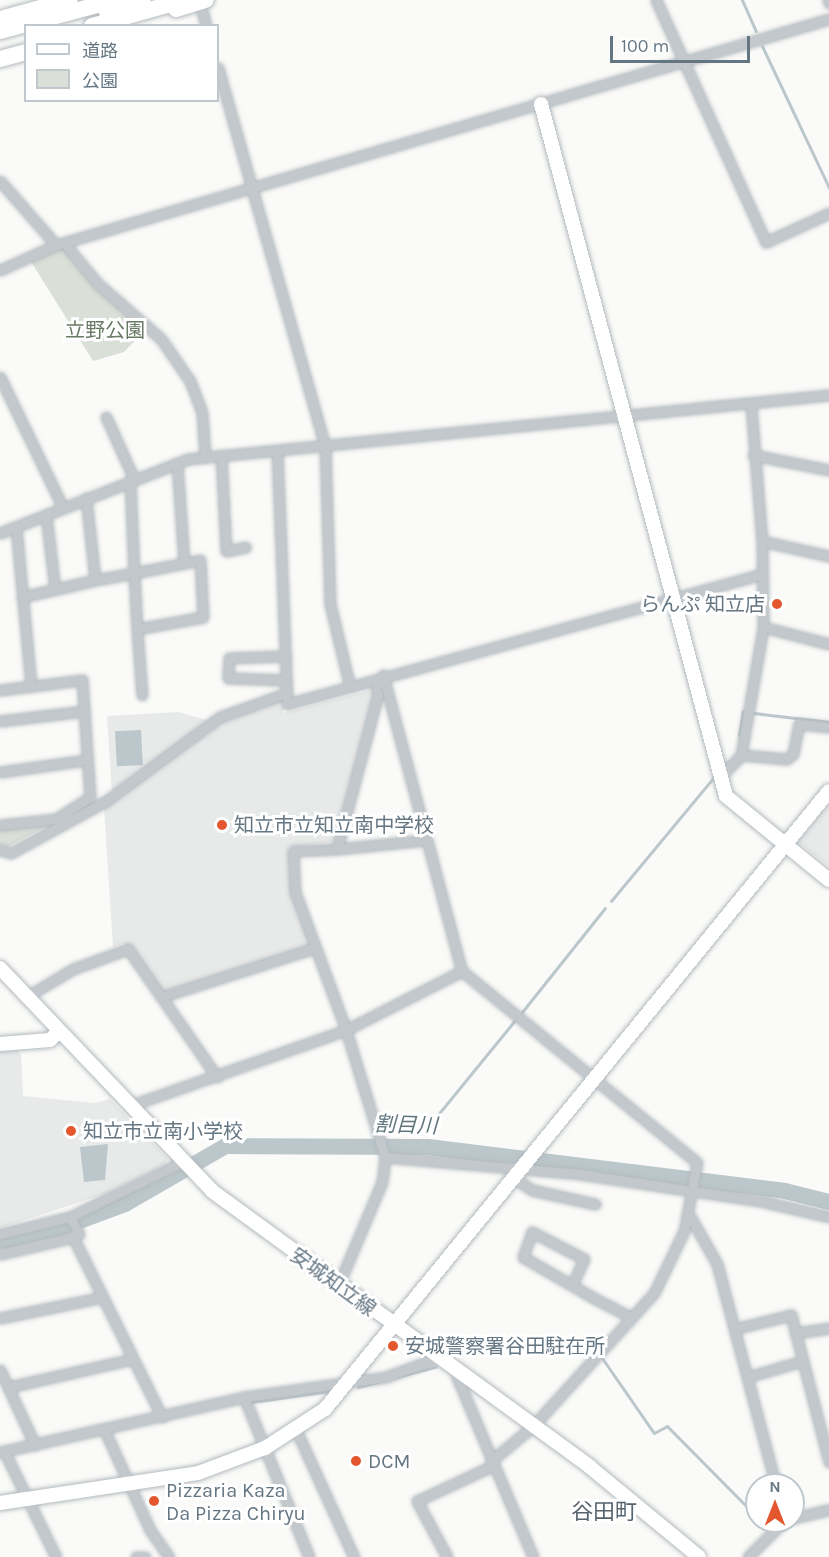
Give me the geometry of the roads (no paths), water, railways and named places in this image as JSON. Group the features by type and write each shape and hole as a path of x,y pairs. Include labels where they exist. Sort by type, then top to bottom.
{"highway":[{"path":"0,19 70,0"},
{"path":"26,24 116,0"},
{"path":"54,24 143,0"},
{"path":"100,24 197,1"},
{"path":"129,24 197,1"},
{"path":"0,31 24,25"},
{"path":"0,38 24,32"},
{"path":"0,50 24,44"},
{"path":"0,59 24,53"}],"street":[{"path":"656,0 766,242 829,213"},
{"path":"197,1 205,24"},
{"path":"0,270 60,244 250,191 829,19"},
{"path":"219,72 250,191 325,446 330,604 350,687"},
{"path":"541,104 730,800 829,880"},
{"path":"0,181 98,284 161,339 190,381 202,413 205,457"},
{"path":"0,377 63,508"},
{"path":"1,530 16,527 177,463 221,454 751,405 829,395"},
{"path":"0,404 10,400"},
{"path":"722,775 741,755 762,627 762,541 753,455 751,405"},
{"path":"106,417 132,479 134,573 142,695"},
{"path":"277,450 287,704 375,681 383,675 761,574"},
{"path":"221,454 226,551 246,547"},
{"path":"753,455 829,470"},
{"path":"177,463 184,563"},
{"path":"86,498 95,580"},
{"path":"46,514 55,589"},
{"path":"16,527 31,686"},
{"path":"762,541 829,556"},
{"path":"22,597 200,560 203,617 137,629"},
{"path":"762,627 829,644"},
{"path":"286,656 229,658 228,678 286,680"},
{"path":"383,675 462,971 692,1157 697,1170 688,1213 671,1266 632,1317 533,1426 492,1463 417,1501 447,1557"},
{"path":"0,690 82,680 88,800 56,819 0,825"},
{"path":"337,849 378,694 375,681"},
{"path":"0,850 11,853 106,801 220,717 286,693"},
{"path":"0,721 84,711"},
{"path":"741,755 787,759 793,754 799,724 829,727"},
{"path":"0,772 87,760"},
{"path":"0,1503 27,1497 198,1473 265,1448 296,1430 349,1384 594,1078 829,791"},
{"path":"338,1286 382,1182 385,1157 381,1137 346,1030 295,892 293,851 427,840"},
{"path":"161,998 315,948"},
{"path":"26,997 73,969 128,949 217,1077"},
{"name":"安城知立線","path":"0,968 57,1033 196,1174 338,1286 533,1426 699,1557"},
{"path":"129,1106 346,1030 462,971"},
{"path":"0,1044 50,1040 57,1033"},
{"path":"385,1157 517,1174 693,1190 829,1217"},
{"path":"0,1234 70,1217 184,1161"},
{"path":"517,1174 532,1190 595,1204"},
{"path":"688,1213 717,1264 738,1328 773,1473"},
{"path":"70,1217 103,1297 162,1417"},
{"path":"572,1285 584,1259 532,1232 523,1257 572,1285 632,1317"},
{"path":"0,1254 76,1236"},
{"path":"0,1318 103,1297"},
{"path":"738,1328 791,1316 829,1462"},
{"path":"795,1333 829,1328"},
{"path":"56,1557 2,1452 244,1397 349,1384 437,1358"},
{"path":"9,1387 132,1359"},
{"path":"751,1376 802,1361"},
{"path":"0,1370 35,1445"},
{"path":"454,1370 533,1557"},
{"path":"244,1397 309,1557"},
{"path":"104,1430 129,1483 170,1557"},
{"path":"296,1430 354,1557"},
{"path":"805,1515 829,1510"},
{"path":"748,1557 772,1533"},
{"path":"136,1557 145,1557"}],"waterway":[{"path":"742,0 756,31"},
{"path":"762,46 829,188"},
{"path":"739,735 743,711"},
{"path":"754,713 829,722"},
{"path":"611,901 714,777"},
{"path":"522,1012 605,908"},
{"path":"427,1128 515,1020"},
{"name":"割目川","path":"427,1140 428,1147"},
{"name":"割目川","path":"0,1241 39,1236 125,1204 226,1146 428,1147 785,1191 829,1202"},
{"path":"602,1358 654,1433 667,1426 745,1505"},
{"path":"358,1387 435,1367"},
{"path":"252,1402 330,1391"}],"place":[{"name":"らんぷ 知立店","path":"777,604"},
{"name":"知立市立知立南中学校","path":"222,825"},
{"name":"知立市立南小学校","path":"71,1131"},
{"name":"安城警察署谷田駐在所","path":"393,1346"},
{"name":"DCM","path":"356,1461"},
{"name":"Pizzaria Kaza Da Pizza Chiryu","path":"154,1501"}],"district":[{"name":"谷田町","path":"604,1513"}],"park label":[{"name":"立野公園","path":"105,330"}]}
